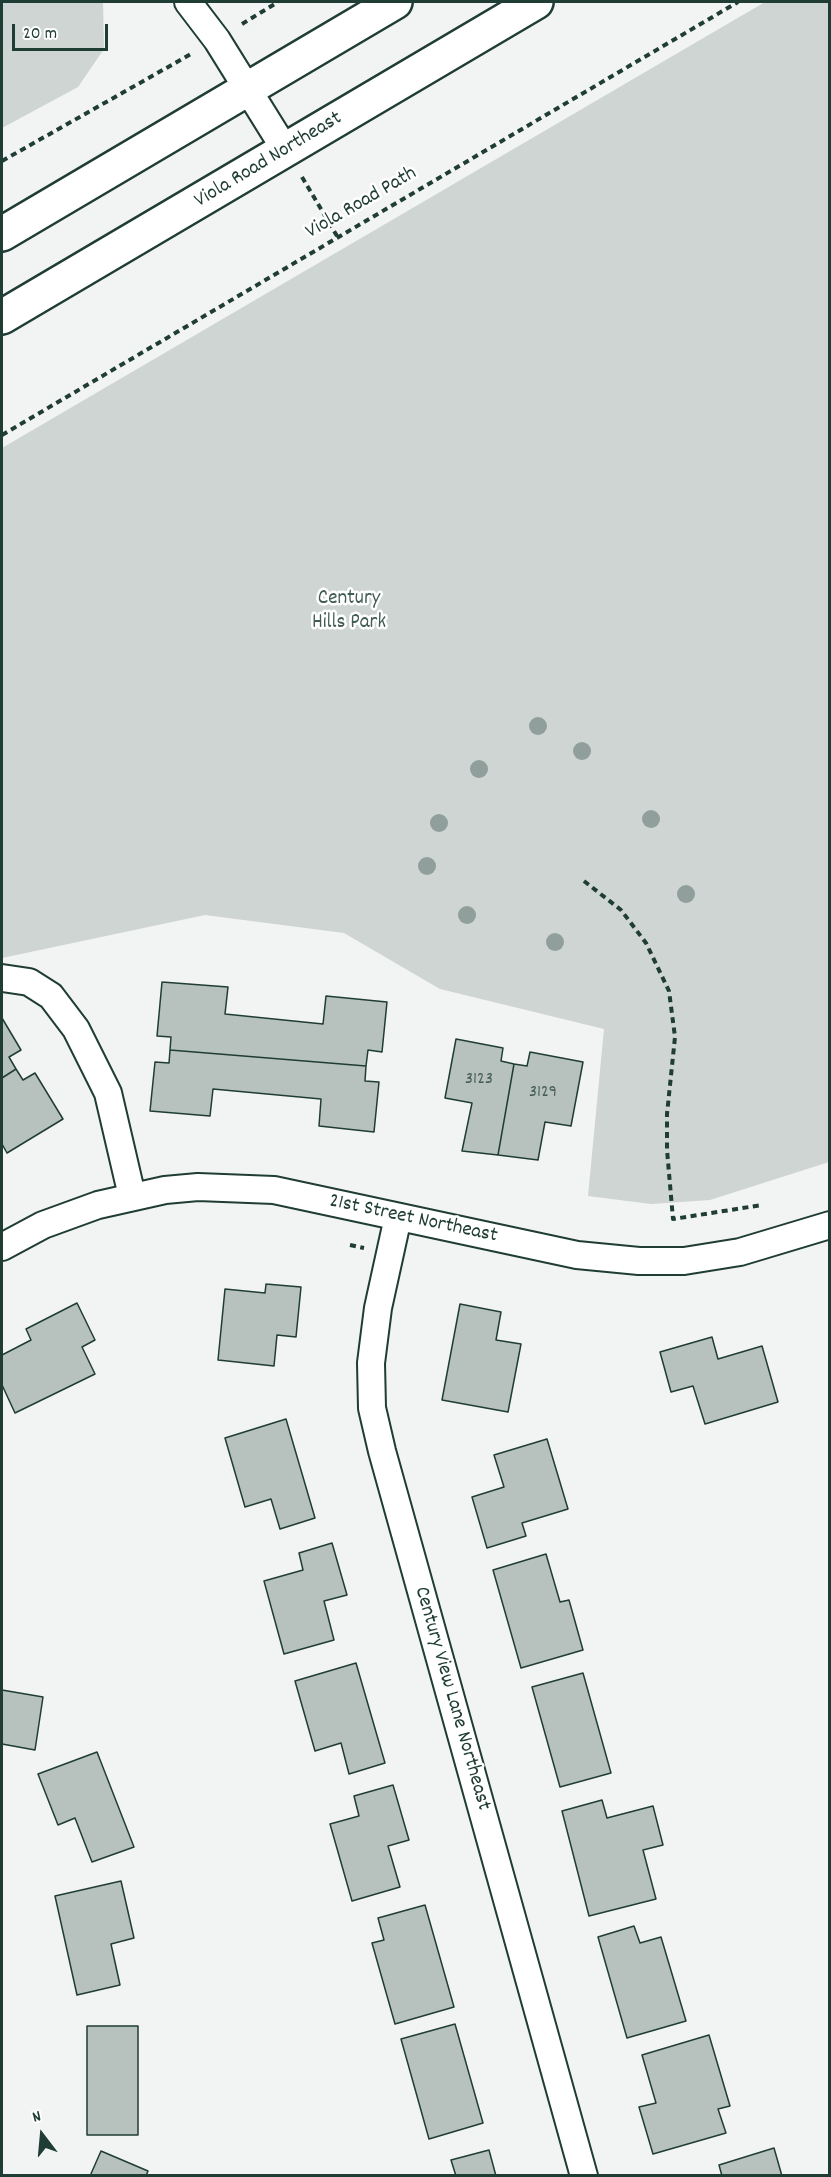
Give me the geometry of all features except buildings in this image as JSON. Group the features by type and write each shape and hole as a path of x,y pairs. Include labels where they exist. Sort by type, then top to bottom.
{"main road":[{"path":"2,234 395,2"},
{"name":"Viola Road Northeast","path":"2,317 536,2"}],"street":[{"path":"188,2 217,40 286,151"},
{"path":"2,978 29,982 51,996 75,1029 108,1093 132,1197"},
{"name":"21st Street Northeast","path":"2,1247 68,1215 132,1197 198,1186 274,1190 577,1255 639,1261 684,1261 740,1252 830,1225"},
{"name":"Century View Lane Northeast","path":"399,1217 378,1308 371,1363 372,1408 382,1451 584,2175"}],"path":[{"path":"2,161 217,40 278,2"},
{"name":"Viola Road Path","path":"2,435 738,2"},
{"path":"286,151 337,236"},
{"path":"584,881 621,910 646,943 669,991 675,1036 667,1114 667,1150 673,1220 762,1205"}],"green space":[{"path":"2,2 103,2 104,49 78,87 2,128"},
{"name":"Century Hills Park","path":"765,2 829,2 829,1162 710,1200 651,1204 588,1196 604,1029 440,989 344,933 205,915 2,958 2,448"}]}
